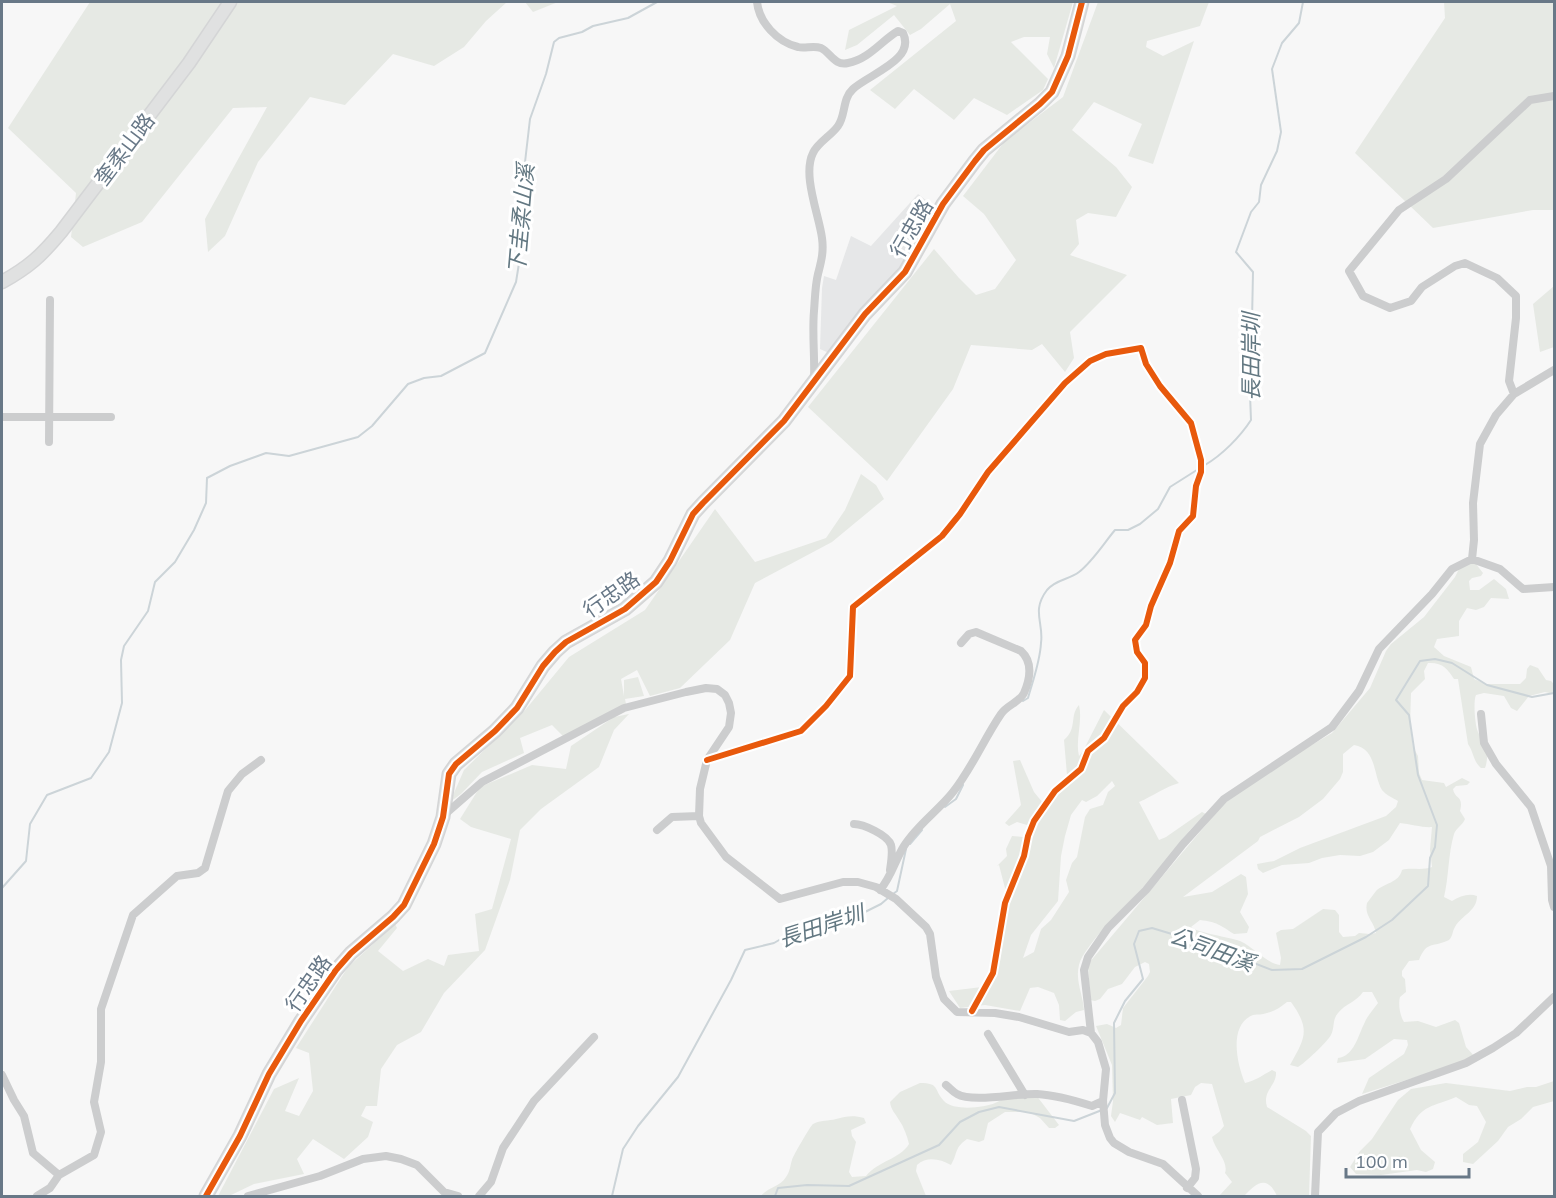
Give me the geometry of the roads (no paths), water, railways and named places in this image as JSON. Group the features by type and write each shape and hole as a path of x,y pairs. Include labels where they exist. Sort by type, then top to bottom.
{"street":[{"name":"奎柔山路","path":"2,282 42,256 62,232 189,63 230,2"},
{"path":"757,2 762,19 778,37 799,47 818,47 836,62 847,63 870,53 898,31 903,33 906,39 906,47 901,55 853,89 847,96 838,126 813,152 810,160 811,187 823,250 816,284 814,380"},
{"name":"行忠路","path":"206,1197 240,1136 269,1074 301,1021 351,952 404,905 434,844 443,817 449,774 456,764 495,731 517,708 543,666 555,652 566,642 625,609 656,582 670,561 693,514 784,421 865,314 905,272 943,204 975,161 1052,92 1068,56 1082,2"},
{"path":"1514,394 1509,381 1516,318 1516,296 1497,278 1465,263 1455,266 1422,287 1410,301 1390,308 1363,296 1349,271 1399,210 1446,179 1530,100 1554,96"},
{"path":"49,442 50,300"},
{"path":"706,760 801,731 826,706 850,676 852,607 942,536 988,472 1065,383 1090,361 1098,357 1141,348 1146,364 1160,386 1191,423 1201,472 1196,486 1193,516 1179,531 1170,563 1151,606 1146,625 1135,640 1137,652 1144,663 1145,678 1137,692 1123,705 1104,738 1088,751 1081,769 1055,791 1034,821 1024,856 1005,903 993,973 972,1011"},
{"path":"1472,559 1473,503 1480,444 1496,415 1514,394 1554,370"},
{"path":"2,417 111,417"},
{"path":"1198,1197 1163,1164 1129,1152 1114,1143 1105,1125 1103,1102 1107,1069 1098,1042 1091,1033 1084,970 1088,957 1108,928 1146,890 1183,844 1224,799 1332,727 1359,691 1379,649 1432,594 1452,569 1472,559 1500,569 1523,590 1554,587"},
{"path":"882,891 904,846 924,821 953,793 1002,711 1022,697 1025,691 1030,665 1028,658 1021,651 976,632 969,634 961,643"},
{"path":"443,817 482,782 624,708 706,688 717,689 729,703 731,713 729,727 706,760 700,789 699,816 701,823 726,857 780,900 843,882 858,882 896,899 926,927 930,934 936,977 944,999 957,1012 963,1014 972,1011 1019,1017 1069,1032 1083,1030 1091,1033"},
{"path":"1481,714 1484,743 1496,764 1531,807 1551,866 1554,902"},
{"path":"37,1197 50,1188 59,1175 94,1155 101,1132 94,1102 101,1062 101,1009 133,915 177,876 198,873 205,868 228,791 242,774 261,760"},
{"path":"657,830 672,817 699,816"},
{"path":"854,824 861,824 888,840 891,846 889,879"},
{"path":"1315,1197 1318,1132 1336,1113 1359,1101 1466,1063 1516,1033 1554,997"},
{"path":"988,1034 1025,1095"},
{"path":"479,1197 491,1182 503,1148 534,1101 594,1037"},
{"path":"2,1075 24,1116 33,1153 59,1175"},
{"path":"946,1085 963,1097 1059,1096 1092,1106 1103,1102"},
{"path":"1182,1100 1196,1169 1195,1178 1187,1188"},
{"path":"249,1197 320,1176 363,1159 386,1156 417,1165 444,1192 458,1197"}],"waterway":[{"name":"下圭柔山溪","path":"2,888 26,861 30,824 47,795 91,778 109,752 122,703 121,660 124,646 148,611 155,582 175,562 194,530 206,503 207,478 230,466 266,453 289,456 358,437 372,426 408,384 424,378 441,376 485,353 516,282 520,257 519,214 530,119 546,74 554,42 559,38 582,32 593,26 628,18 657,2"},
{"name":"長田岸圳","path":"1205,465 1230,445 1251,420 1248,342 1252,321 1253,272 1236,252 1251,212 1259,202 1261,185 1277,151 1281,132 1272,69 1282,43 1299,23 1303,2"},
{"name":"長田岸圳","path":"1023,701 1028,698 1038,664 1041,636 1039,611 1042,597 1047,590 1084,568 1115,530 1128,530 1140,524 1158,509 1170,487 1200,468"},
{"name":"公司田溪","path":"1107,1108 1115,1093 1114,1023 1125,1001 1143,979 1134,944 1139,931 1152,928 1205,944 1272,970 1302,969 1366,937 1392,920 1428,886 1430,858 1435,847 1437,825 1418,775 1409,715 1396,700 1420,661 1435,659 1452,663 1487,685 1532,697 1554,693"},
{"name":"長田岸圳","path":"945,807 956,799 963,785"},
{"name":"長田岸圳","path":"910,844 922,830"},
{"name":"長田岸圳","path":"893,894 897,891 906,849"},
{"name":"長田岸圳","path":"612,1196 623,1149 638,1126 678,1077 745,950 774,943 791,933 855,917 888,898"},
{"name":"公司田溪","path":"775,1196 778,1188 807,1185 849,1186 939,1145 960,1122 979,1112 999,1107 1074,1121 1102,1110"}]}
